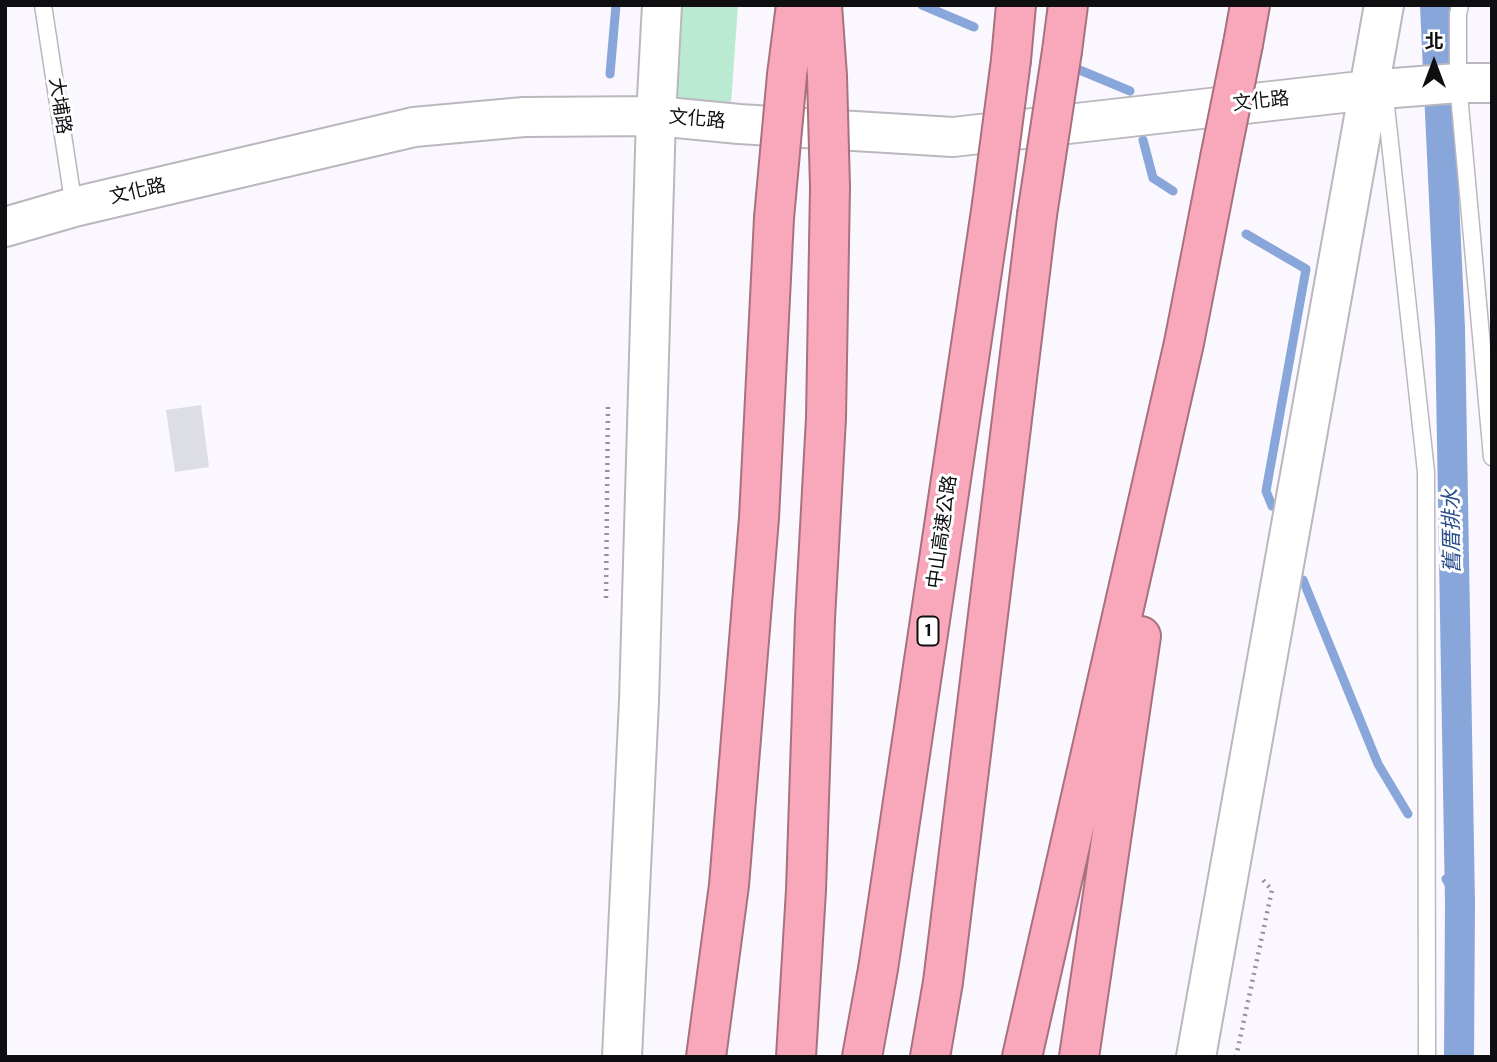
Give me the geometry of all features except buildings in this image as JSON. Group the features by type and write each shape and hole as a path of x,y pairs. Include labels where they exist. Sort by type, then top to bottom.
{"highway":[{"path":"706,1057 731,858 759,518 774,218 796,5"},
{"path":"796,1057 806,890 815,619 826,418 830,187 822,5"},
{"name":"中山高速公路","path":"862,1057 880,956 992,204 1016,5"},
{"path":"930,1057 945,968 1037,215 1068,5"},
{"path":"1022,1057 1184,344 1250,5"},
{"path":"1079,1057 1184,344"}],"street":[{"path":"622,1057 639,701 656,116 662,5"},
{"path":"1196,1057 1233,851 1384,89 1384,5"},
{"name":"文化路","path":"5,227 414,127 524,117 656,116 739,124 953,137 1384,89 1465,83"}],"lane":[{"name":"大埔路","path":"43,5 75,208"},
{"path":"1460,5 1458,14 1492,457"},
{"path":"1384,89 1426,472 1427,1057"}],"path":[{"path":"1233,851 1272,890 1236,1057"}],"green space":[{"path":"675,5 738,5 731,104 673,102"}],"waterway":[{"path":"610,74 616,5"},
{"path":"922,5 974,27"},
{"name":"舊厝排水","path":"1435,5 1450,328 1460,903 1459,1057"},
{"path":"1070,66 1130,91"},
{"path":"1143,140 1153,178 1173,191"},
{"path":"1246,234 1306,269 1266,491 1272,506"},
{"path":"1303,580 1378,764 1408,814"},
{"path":"1446,879 1460,903"},
{"name":"舊厝排水","path":"1452,1057 1459,1050"}]}
